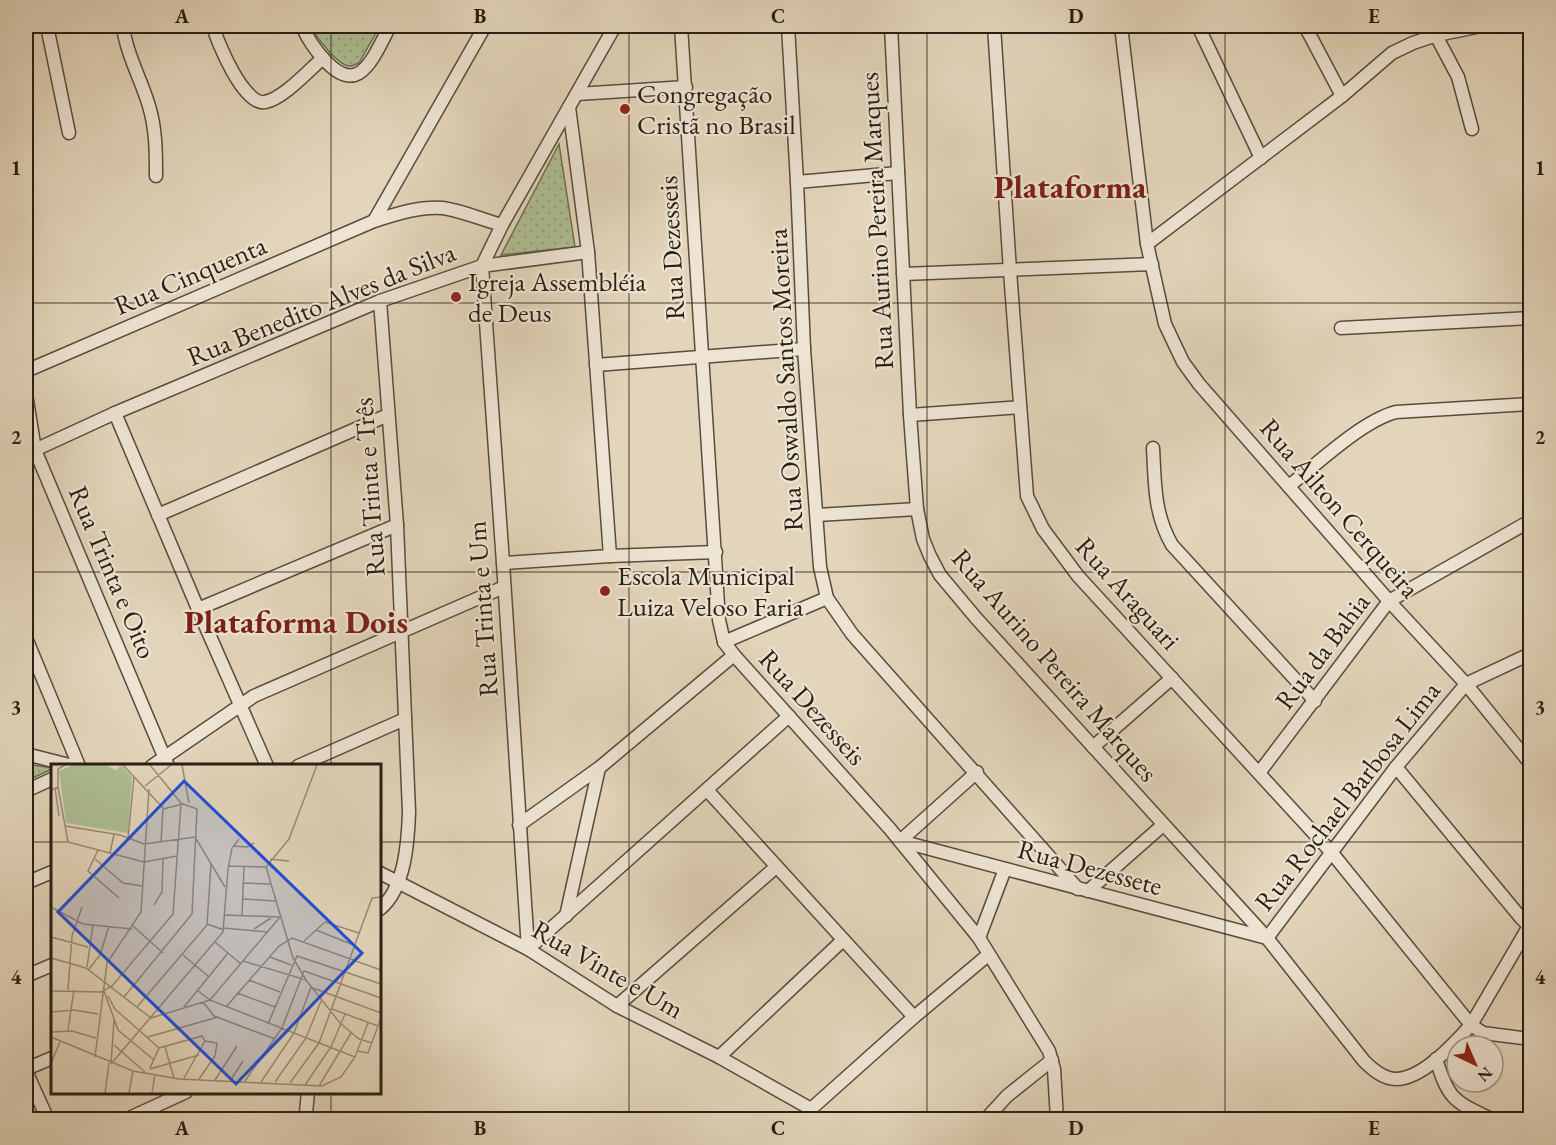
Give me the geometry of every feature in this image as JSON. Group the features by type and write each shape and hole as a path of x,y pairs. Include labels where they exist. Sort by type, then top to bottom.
{"street":[{"path":"46,26 69,133"},
{"path":"123,26 154,125 156,176"},
{"path":"213,26 227,61 251,98 261,103 268,102 283,93 323,58"},
{"path":"302,26 311,44 323,58 338,72 350,76 357,74 369,62 390,26"},
{"path":"374,221 485,26"},
{"name":"Rua Benedito Alves da Silva","path":"30,452 115,413 380,301 482,266 502,225 615,26"},
{"name":"Rua Dezesseis","path":"681,26 700,356 716,552 719,620 724,642 900,841 978,938 1044,1041 1052,1060 1057,1119"},
{"name":"Rua Oswaldo Santos Moreira","path":"788,26 798,182 804,349 820,567 827,598 852,634 1083,890"},
{"name":"Rua Aurino Pereira Marques","path":"891,26 910,415 917,509 923,539 940,575 976,618 1267,938 1371,1068 1380,1074 1396,1079 1410,1076 1436,1059"},
{"name":"Rua Araguari","path":"994,26 1027,496 1043,529 1078,576 1332,853 1471,1025"},
{"name":"Rua Ailton Cerqueira","path":"1121,26 1147,244 1165,324 1183,362 1199,384 1389,601 1466,684 1530,763"},
{"path":"1198,26 1261,158"},
{"path":"1305,26 1342,96"},
{"path":"1147,244 1342,96 1392,53 1434,30 1481,26"},
{"path":"1434,30 1458,77 1472,129"},
{"path":"577,94 686,87"},
{"path":"569,107 588,252 610,556"},
{"path":"798,182 898,173"},
{"name":"Rua Cinquenta","path":"26,371 374,221 396,214 429,208 445,208 502,225"},
{"path":"482,266 588,252"},
{"path":"903,274 1152,264"},
{"name":"Rua Trinta e Um","path":"482,266 504,563 528,949"},
{"name":"Rua Trinta e Três","path":"380,301 397,525 409,832 397,883 386,904 381,908"},
{"path":"1341,328 1530,318"},
{"path":"596,365 804,349"},
{"name":"Rua Trinta e Oito","path":"26,394 30,452 166,762"},
{"path":"1289,486 1370,423 1385,415 1396,412 1530,404"},
{"path":"910,415 1020,407"},
{"path":"115,413 267,764"},
{"path":"158,515 388,415"},
{"path":"1153,448 1158,512 1172,545 1315,701"},
{"path":"817,515 917,509"},
{"name":"Rua da Bahia","path":"1259,773 1389,601 1530,521"},
{"path":"198,609 397,525"},
{"path":"504,563 716,552"},
{"path":"166,762 240,704 265,690 504,587"},
{"path":"724,642 827,598"},
{"path":"26,638 79,764"},
{"name":"Rua Rochael Barbosa Lima","path":"1267,938 1396,767 1466,684 1530,654"},
{"path":"519,825 599,768 734,655"},
{"path":"1093,747 1172,678"},
{"path":"528,949 789,716"},
{"path":"300,764 405,719"},
{"path":"26,754 70,764"},
{"path":"1396,767 1530,927 1471,1025 1436,1059 1445,1086 1452,1095 1466,1107 1493,1119"},
{"path":"566,916 599,768"},
{"path":"900,841 976,772"},
{"path":"26,791 51,779"},
{"path":"707,790 915,1017"},
{"path":"1083,890 1163,825"},
{"name":"Rua Dezessete","path":"900,841 1267,938"},
{"path":"617,1006 776,867"},
{"path":"978,938 1005,869"},
{"path":"26,883 51,872"},
{"name":"Rua Vinte e Um","path":"381,874 528,949 617,1006 719,1057 814,1114"},
{"path":"719,1057 843,940"},
{"path":"814,1114 915,1017 988,955"},
{"path":"26,976 51,964"},
{"path":"1471,1025 1483,1033 1530,1039"},
{"path":"48,1119 26,1070 51,1058"},
{"path":"985,1119 1007,1096 1052,1060"},
{"path":"125,1119 181,1094"},
{"path":"304,1116 308,1094"}],"green space":[{"path":"311,26 380,26 359,63 350,66 333,56"},
{"path":"559,144 575,247 501,255"},
{"path":"26,764 51,768 51,769 26,781"}],"place":[{"name":"Congregação Cristã no Brasil","path":"625,109"},
{"name":"Igreja Assembléia de Deus","path":"456,297"},
{"name":"Escola Municipal Luiza Veloso Faria","path":"605,591"}],"district":[{"name":"Plataforma","path":"1070,186"},
{"name":"Plataforma Dois","path":"296,621"}]}
